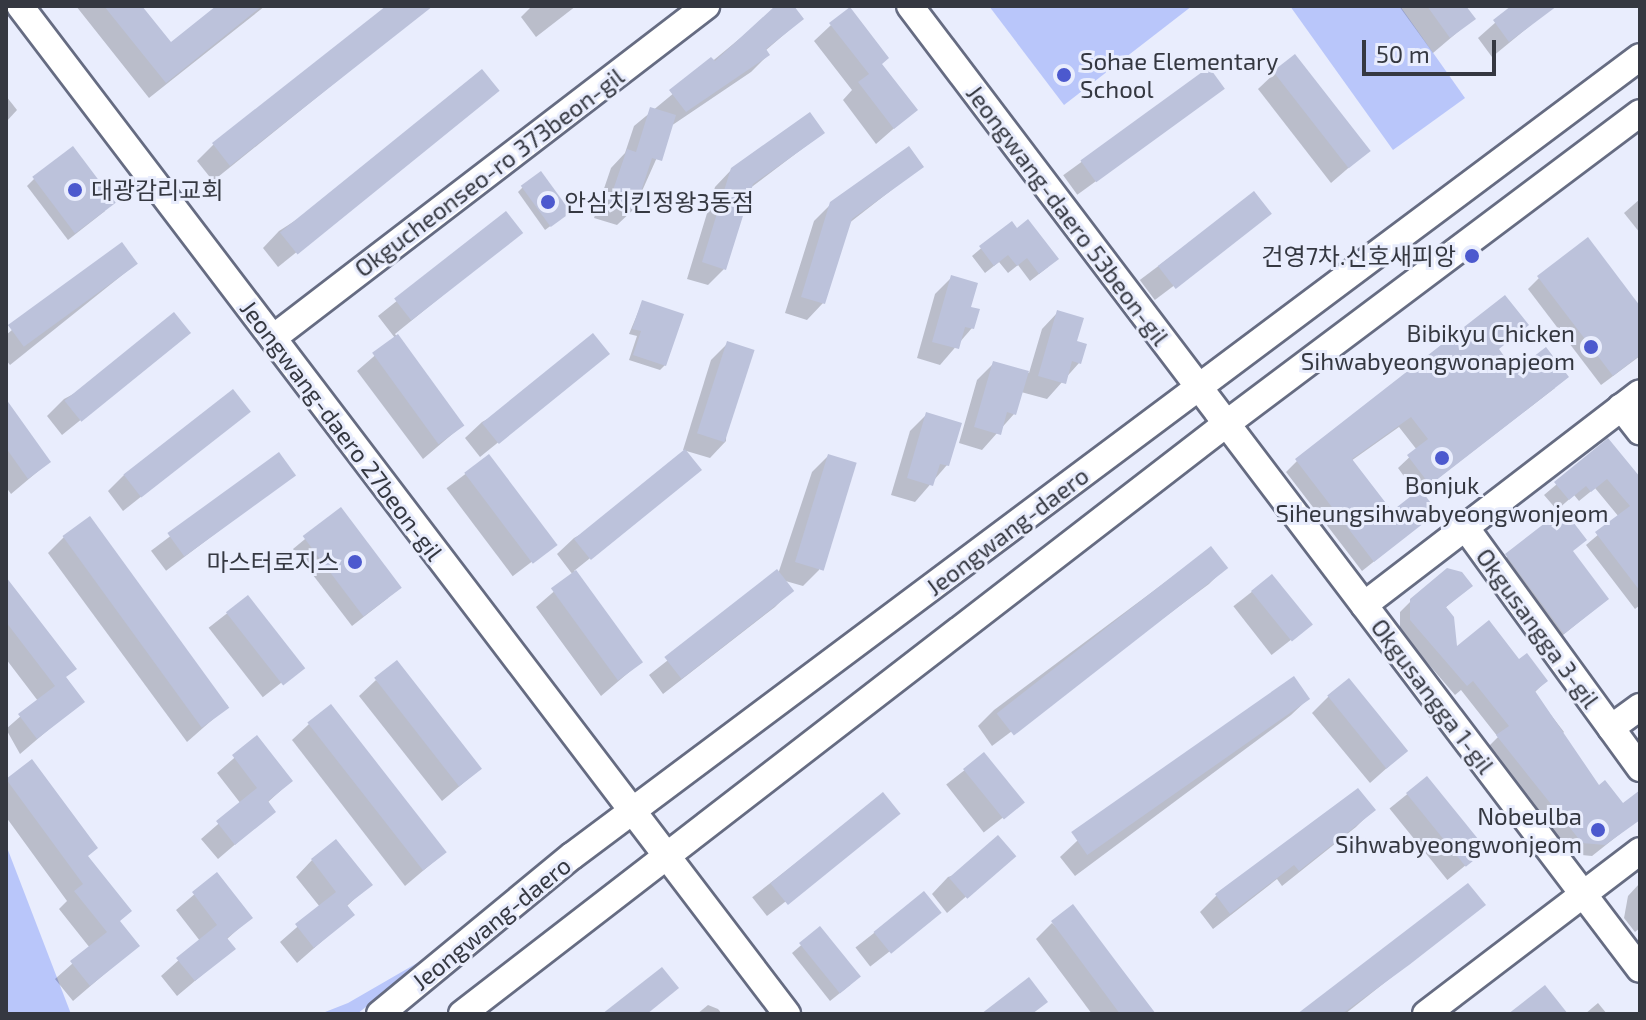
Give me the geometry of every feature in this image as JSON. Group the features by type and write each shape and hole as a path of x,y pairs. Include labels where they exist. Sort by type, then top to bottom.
{"street":[{"name":"Jeongwang-daero 27beon-gil","path":"20,6 787,1014"},
{"name":"Okgucheonseo-ro 373beon-gil","path":"273,338 706,6"},
{"name":"Jeongwang-daero 53beon-gil","path":"910,6 1226,424"},
{"name":"Jeongwang-daero","path":"373,1014 389,1007 633,811 1640,57"},
{"name":"Jeongwang-daero","path":"462,1014 665,853 1226,424 1640,113"},
{"name":"Okgusangga 3-gil","path":"1364,605 1631,400 1640,431"},
{"name":"Okgusangga 1-gil","path":"1226,424 1640,969"},
{"name":"Okgusangga 3-gil","path":"1465,527 1640,768"},
{"name":"Okgusangga 3-gil","path":"1611,728 1640,707"},
{"path":"1426,1014 1640,851"}],"shaded area":[{"path":"989,6 1192,6 1064,105"},
{"path":"1290,6 1400,6 1465,98 1393,150"},
{"path":"6,845 71,1014 6,1014"},
{"path":"431,955 357,1014 320,1014 348,1003"}],"building":[{"path":"104,6 142,6 171,42 216,6 262,6 166,83"},
{"path":"386,6 433,6 230,166 212,143"},
{"path":"775,6 794,6 804,19 766,49 770,55 686,112 669,90 711,57 715,61"},
{"path":"1427,6 1466,6 1476,19 1450,38"},
{"path":"1511,6 1557,6 1509,42 1493,20"},
{"path":"850,7 889,58 882,64 918,110 894,129 858,82 869,74 829,23"},
{"path":"1295,54 1371,151 1349,168 1273,71"},
{"path":"1209,67 1225,89 1096,182 1080,160"},
{"path":"482,69 500,91 298,254 280,233"},
{"path":"650,107 676,115 662,161 652,158 635,210 609,202 627,149 636,152"},
{"path":"810,112 825,133 753,184 726,270 702,262 731,168"},
{"name":"대광감리교회","path":"73,146 116,203 75,233 32,177"},
{"path":"909,146 924,167 852,219 825,304 801,297 830,202"},
{"path":"541,171 571,212 551,227 521,186"},
{"path":"1254,191 1272,214 1176,289 1158,266"},
{"path":"506,211 523,233 411,320 394,298"},
{"path":"1028,219 1059,259 1039,274 1027,258 1017,266 1008,255 994,266 979,246 1012,221 1017,228"},
{"path":"1588,237 1640,306 1640,355 1613,376 1537,276"},
{"path":"122,242 138,264 24,347 8,325"},
{"path":"951,275 978,283 971,307 980,309 974,329 965,327 959,349 932,342"},
{"path":"1505,295 1529,325 1499,349 1515,371 1546,347 1569,377 1430,485 1407,455 1428,439 1411,417 1352,459 1392,511 1420,489 1438,512 1374,562 1295,459"},
{"path":"642,300 684,314 666,366 633,355 641,331 632,329"},
{"path":"1057,310 1084,318 1077,341 1087,344 1081,364 1072,361 1066,384 1038,376"},
{"path":"174,312 191,333 81,422 64,401"},
{"path":"593,333 610,354 499,444 482,423"},
{"path":"398,334 464,425 439,444 372,353"},
{"path":"727,341 755,350 725,442 697,433"},
{"path":"993,361 1029,371 1016,415 1007,412 1001,435 974,427"},
{"path":"233,389 251,412 141,497 123,475"},
{"path":"6,399 51,462 28,479 6,448"},
{"path":"926,412 962,423 949,466 940,464 933,486 907,478"},
{"path":"1608,438 1640,477 1640,591 1595,532 1630,506 1607,479 1591,492 1586,486 1569,500 1554,482"},
{"path":"685,449 702,470 591,560 574,539"},
{"path":"279,452 296,475 184,557 167,533"},
{"path":"489,454 558,545 533,564 464,473"},
{"path":"828,454 857,463 824,571 795,562"},
{"path":"341,507 402,588 363,617 303,536"},
{"path":"1563,509 1587,540 1573,551 1609,599 1564,634 1505,554"},
{"path":"90,516 229,708 202,728 62,536"},
{"path":"1211,546 1228,568 1014,736 997,713"},
{"path":"1447,568 1462,572 1473,586 1446,607 1454,617 1457,646 1489,620 1519,659 1527,653 1548,681 1535,691 1599,785 1605,780 1623,803 1640,790 1640,820 1605,845 1582,843 1496,735 1509,726 1473,681 1467,686 1410,620 1410,599"},
{"path":"777,569 794,591 682,679 664,657"},
{"path":"576,570 643,662 618,680 551,588"},
{"path":"1272,574 1313,625 1292,642 1251,591"},
{"path":"6,577 77,669 66,677 85,702 37,739 18,714 55,686 6,622"},
{"path":"248,595 305,668 283,686 226,612"},
{"path":"397,660 482,769 459,787 374,678"},
{"path":"1294,676 1310,699 1087,855 1071,832"},
{"path":"1349,678 1408,751 1386,769 1327,696"},
{"path":"331,704 447,852 423,871 307,722"},
{"path":"257,735 293,781 268,801 276,812 235,845 216,821 257,788 232,755"},
{"path":"984,752 1025,803 1004,820 963,769"},
{"path":"32,759 98,848 88,856 132,911 120,921 140,946 90,986 70,961 107,932 74,891 83,884 6,779"},
{"path":"1427,776 1487,850 1466,867 1406,793"},
{"path":"1358,788 1376,810 1299,871 1294,865 1230,914 1215,894"},
{"path":"883,792 901,814 788,905 770,883"},
{"path":"998,835 1016,856 967,899 949,878"},
{"path":"336,839 373,885 347,905 355,915 314,948 295,924 336,892 311,859"},
{"path":"217,872 253,918 227,938 236,949 195,981 176,958 217,925 192,892"},
{"path":"1468,883 1486,905 1409,965 1342,1014 1297,1014"},
{"path":"924,891 942,913 891,954 873,932"},
{"path":"1073,904 1156,1014 1120,1014 1051,921"},
{"path":"820,926 861,977 840,994 799,943"},
{"path":"662,967 679,988 647,1014 602,1014"},
{"path":"1029,977 1048,1002 1032,1014 981,1014"},
{"path":"1545,985 1568,1014 1508,1014"}],"place":[{"name":"Sohae Elementary School","path":"1064,75"},
{"name":"대광감리교회","path":"75,190"},
{"name":"안심치킨정왕3동점","path":"548,202"},
{"name":"건영7차.신호새피앙","path":"1472,256"},
{"name":"Bibikyu Chicken Sihwabyeongwonapjeom","path":"1591,347"},
{"name":"Bonjuk Siheungsihwabyeongwonjeom","path":"1442,458"},
{"name":"마스터로지스","path":"355,562"},
{"name":"Nobeulba Sihwabyeongwonjeom","path":"1598,830"}]}
